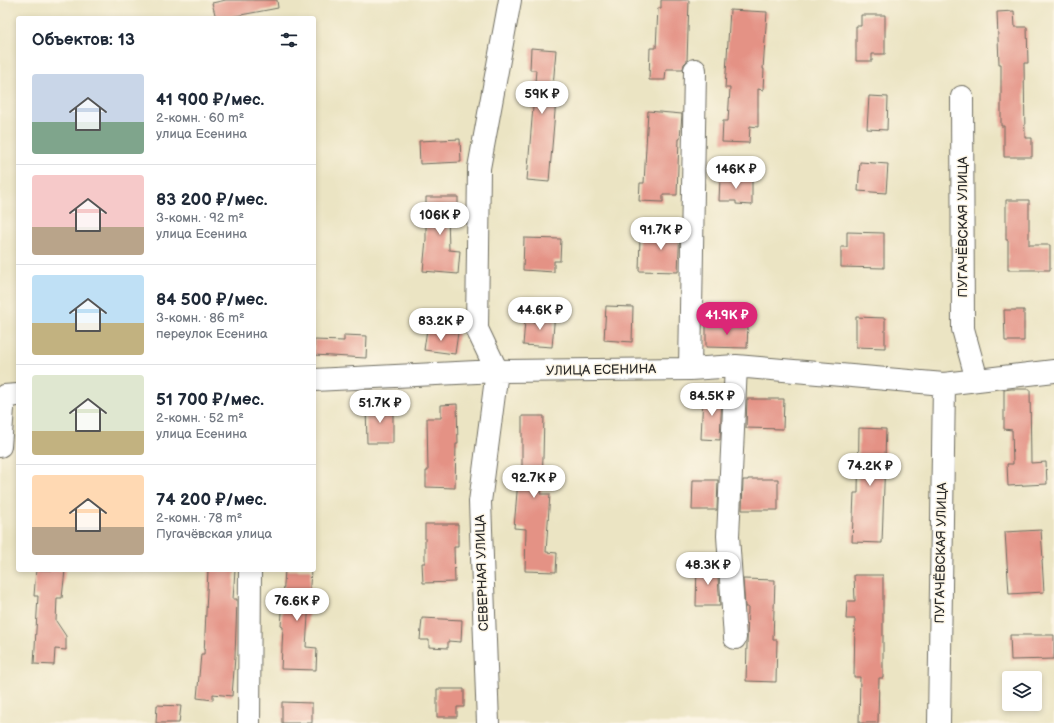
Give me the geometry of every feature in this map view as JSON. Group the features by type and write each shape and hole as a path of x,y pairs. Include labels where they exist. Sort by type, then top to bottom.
{"street":[{"path":"497,371 477,329 479,168 510,0"},
{"path":"690,369 695,70"},
{"name":"ПУГАЧЁВСКАЯ УЛИЦА","path":"962,97 963,329 977,380"},
{"path":"735,638 728,536 736,366"},
{"name":"УЛИЦА ЕСЕНИНА","path":"316,380 497,371 690,369 736,366 944,384 1054,371"},
{"name":"СЕВЕРНАЯ УЛИЦА","path":"488,723 480,502 497,371"},
{"name":"ПУГАЧЁВСКАЯ УЛИЦА","path":"938,723 944,384"},
{"path":"0,446 11,395"},
{"path":"249,723 250,572"}],"building":[{"path":"226,0 277,0 278,8 236,16 215,16 212,3"},
{"path":"661,0 689,0 687,61 684,64 683,69 666,69 665,80 649,80 650,48 656,48 658,8 661,8"},
{"path":"730,10 767,12 763,90 758,89 758,127 750,126 749,143 722,142 723,121 728,121 730,88 725,88"},
{"path":"1014,11 1015,27 1027,27 1028,63 1024,63 1025,138 1032,138 1032,157 1004,157 1004,126 1001,126 1001,64 999,64 997,12"},
{"path":"861,15 885,15 885,54 872,54 872,61 856,61 856,26 861,26"},
{"path":"531,48 556,50 553,87 557,88 549,182 527,180 536,70 530,70"},
{"path":"869,96 888,97 887,130 867,129"},
{"path":"648,111 682,114 679,139 677,195 663,195 663,202 639,201 640,183 644,183"},
{"path":"460,139 461,162 420,164 419,141"},
{"path":"860,162 888,164 886,193 858,191"},
{"path":"720,177 752,178 752,205 736,204 736,201 719,201"},
{"path":"426,197 458,197 458,215 448,215 449,250 460,251 458,274 423,271 426,239"},
{"path":"1006,200 1029,200 1029,245 1050,245 1050,270 1008,270"},
{"path":"661,226 680,227 678,272 639,271 640,237 661,238"},
{"path":"847,232 884,233 884,268 841,267 841,247 847,247"},
{"path":"524,238 561,239 560,261 554,261 554,272 523,270"},
{"path":"606,306 633,307 632,342 604,340"},
{"path":"1004,310 1024,310 1024,341 1005,341"},
{"path":"536,312 555,313 552,347 523,345 525,321 536,322"},
{"path":"856,317 885,318 885,348 856,347"},
{"path":"706,324 748,325 747,348 706,347"},
{"path":"427,329 458,333 455,354 424,350"},
{"path":"344,335 367,336 366,358 316,355 316,340 344,341"},
{"path":"1030,389 1031,463 1046,462 1047,484 1008,486 1007,464 1013,464 1012,430 1004,429 1004,390"},
{"path":"703,394 722,394 720,440 701,439"},
{"path":"747,399 784,399 783,429 746,428"},
{"path":"457,404 458,444 456,444 455,488 426,487 426,471 428,471 427,418 441,418 441,405"},
{"path":"366,406 393,406 393,443 367,443"},
{"path":"522,416 544,416 541,494 550,494 546,552 557,553 556,572 525,571 526,529 514,528 518,480 522,480"},
{"path":"859,428 886,429 882,543 852,542 854,493 858,493"},
{"path":"778,479 778,510 742,510 743,480"},
{"path":"693,480 718,480 717,510 692,510"},
{"path":"425,524 458,524 458,547 454,547 455,582 423,583 422,563 425,563"},
{"path":"1041,530 1044,592 1009,594 1005,532"},
{"path":"697,564 717,564 720,606 696,606"},
{"path":"36,572 65,572 62,598 57,598 56,621 66,636 66,650 55,649 54,665 34,664 38,596 34,596"},
{"path":"208,572 235,572 233,599 237,599 232,696 213,694 213,700 197,698 201,654 204,654"},
{"path":"285,572 311,572 306,647 317,648 316,670 281,669 283,627 281,626"},
{"path":"854,575 883,575 883,678 879,678 878,723 859,723 860,677 854,677 855,619 846,619 847,601 855,601"},
{"path":"743,579 775,580 773,640 777,640 776,682 746,681 748,607 745,607"},
{"path":"422,618 462,620 461,642 448,641 448,648 429,647 429,640 420,640"},
{"path":"1010,635 1054,635 1054,659 1011,660"},
{"path":"437,689 464,689 464,707 457,707 457,717 437,717"},
{"path":"282,702 312,703 312,723 282,723"},
{"path":"157,705 181,706 179,723 156,723"}]}
